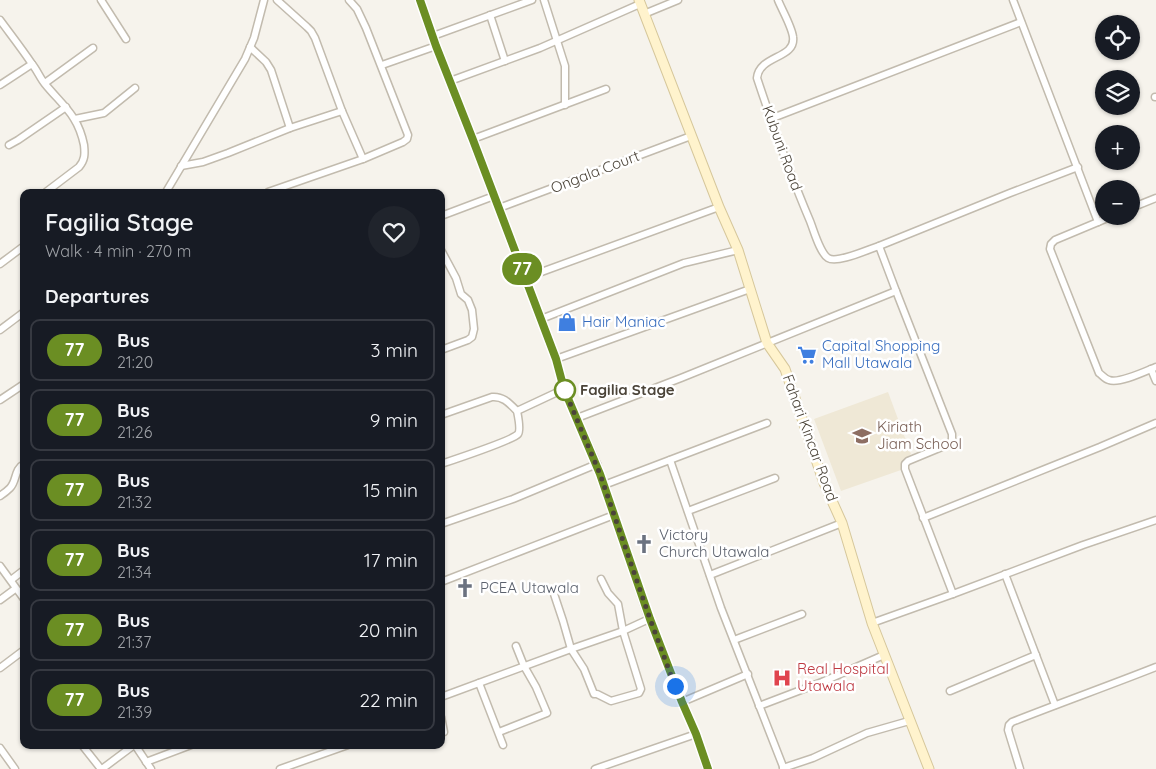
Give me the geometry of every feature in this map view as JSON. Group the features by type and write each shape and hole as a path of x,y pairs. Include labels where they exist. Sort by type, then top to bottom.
{"street":[{"path":"101,0 126,39"},
{"path":"168,189 245,59 254,38 264,0"},
{"path":"276,0 311,31 315,38 342,111 363,158"},
{"path":"276,189 363,158 407,139 408,135 382,65 357,9 349,0"},
{"path":"420,0 556,359 564,389 604,485 650,619 708,769"},
{"path":"433,36 532,0"},
{"path":"544,0 565,66 565,105"},
{"path":"644,14 678,0"},
{"name":"Kubuni Road","path":"778,0 794,35 793,42 789,50 762,66 757,78 770,119 822,250 829,258 834,260 879,246"},
{"path":"1013,0 1095,214"},
{"path":"450,81 556,40 640,2"},
{"name":"Fahari Kincar Road","path":"640,2 691,136 738,250 767,343 786,369 824,482 842,523 872,623 928,769"},
{"path":"490,15 505,61"},
{"path":"0,20 45,83 78,123 83,140 84,159 79,167 50,189"},
{"path":"770,119 1021,22"},
{"path":"382,65 436,46"},
{"path":"250,47 266,62 271,70 290,128"},
{"path":"45,83 93,48"},
{"path":"0,84 32,64"},
{"path":"75,119 104,112 135,88"},
{"path":"473,140 606,89"},
{"path":"9,145 66,107"},
{"path":"181,166 203,162 290,128 342,111"},
{"name":"Ongala Court","path":"499,208 691,136"},
{"path":"953,594 905,469 905,464 908,461 949,444 952,440 952,434 879,246 1078,167"},
{"path":"445,214 494,196"},
{"path":"1140,204 1156,198"},
{"path":"525,278 719,206"},
{"path":"1095,223 1055,240 1051,244 1050,249 1099,373 1108,380 1115,381 1154,368 1156,382"},
{"path":"0,264 20,249"},
{"path":"541,319 684,262 738,250"},
{"path":"445,257 456,278 461,294 468,300 472,310 474,333 468,340 445,349"},
{"path":"556,359 750,290"},
{"path":"577,418 896,291"},
{"path":"0,330 20,315"},
{"path":"0,400 20,387"},
{"path":"517,411 564,389"},
{"path":"445,415 492,397 498,397 509,402 517,411 519,430 518,434 493,446 445,463"},
{"path":"604,485 767,423"},
{"path":"923,518 1156,423"},
{"path":"670,460 734,640 784,768 813,758 867,733 909,720"},
{"path":"445,523 513,499 596,464"},
{"path":"0,496 10,489 20,466"},
{"path":"688,511 775,478"},
{"path":"445,580 614,515"},
{"path":"872,623 1083,545 1156,521"},
{"path":"710,575 842,523"},
{"path":"0,566 20,595"},
{"path":"11,580 20,573"},
{"path":"1005,574 1055,705"},
{"path":"554,594 571,649 584,669 594,694 611,701 639,693 641,690 623,630 618,604 608,593 601,579"},
{"path":"0,600 15,589"},
{"path":"734,640 802,614"},
{"path":"445,696 650,619"},
{"path":"499,732 547,713 516,646"},
{"path":"0,668 20,653"},
{"path":"950,691 1036,655"},
{"path":"760,706 884,656"},
{"path":"1020,769 1008,730 1012,722 1156,667"},
{"path":"682,702 748,674"},
{"path":"480,683 504,745"},
{"path":"595,769 696,734"},
{"path":"0,748 15,769"},
{"path":"85,749 101,769 128,749"},
{"path":"137,749 152,769"},
{"path":"146,762 180,749"},
{"path":"280,769 337,749"}],"shaded area":[{"name":"Kiriath Jiam School","path":"888,392 911,454 905,459 901,470 841,491 814,419"}],"bus line":[{"name":"77","path":"420,0 556,359 564,389 600,474 650,619 708,769"}],"place":[{"name":"Hair Maniac","path":"567,322"},
{"name":"Capital Shopping Mall Utawala","path":"807,355"},
{"name":"Fagilia Stage","path":"565,390"},
{"name":"Kiriath Jiam School","path":"862,436"},
{"name":"Victory Church Utawala","path":"644,544"},
{"name":"PCEA Utawala","path":"465,588"},
{"name":"Real Hospital Utawala","path":"782,678"}],"route":[{"path":"565,390 600,474 675,686"}]}
